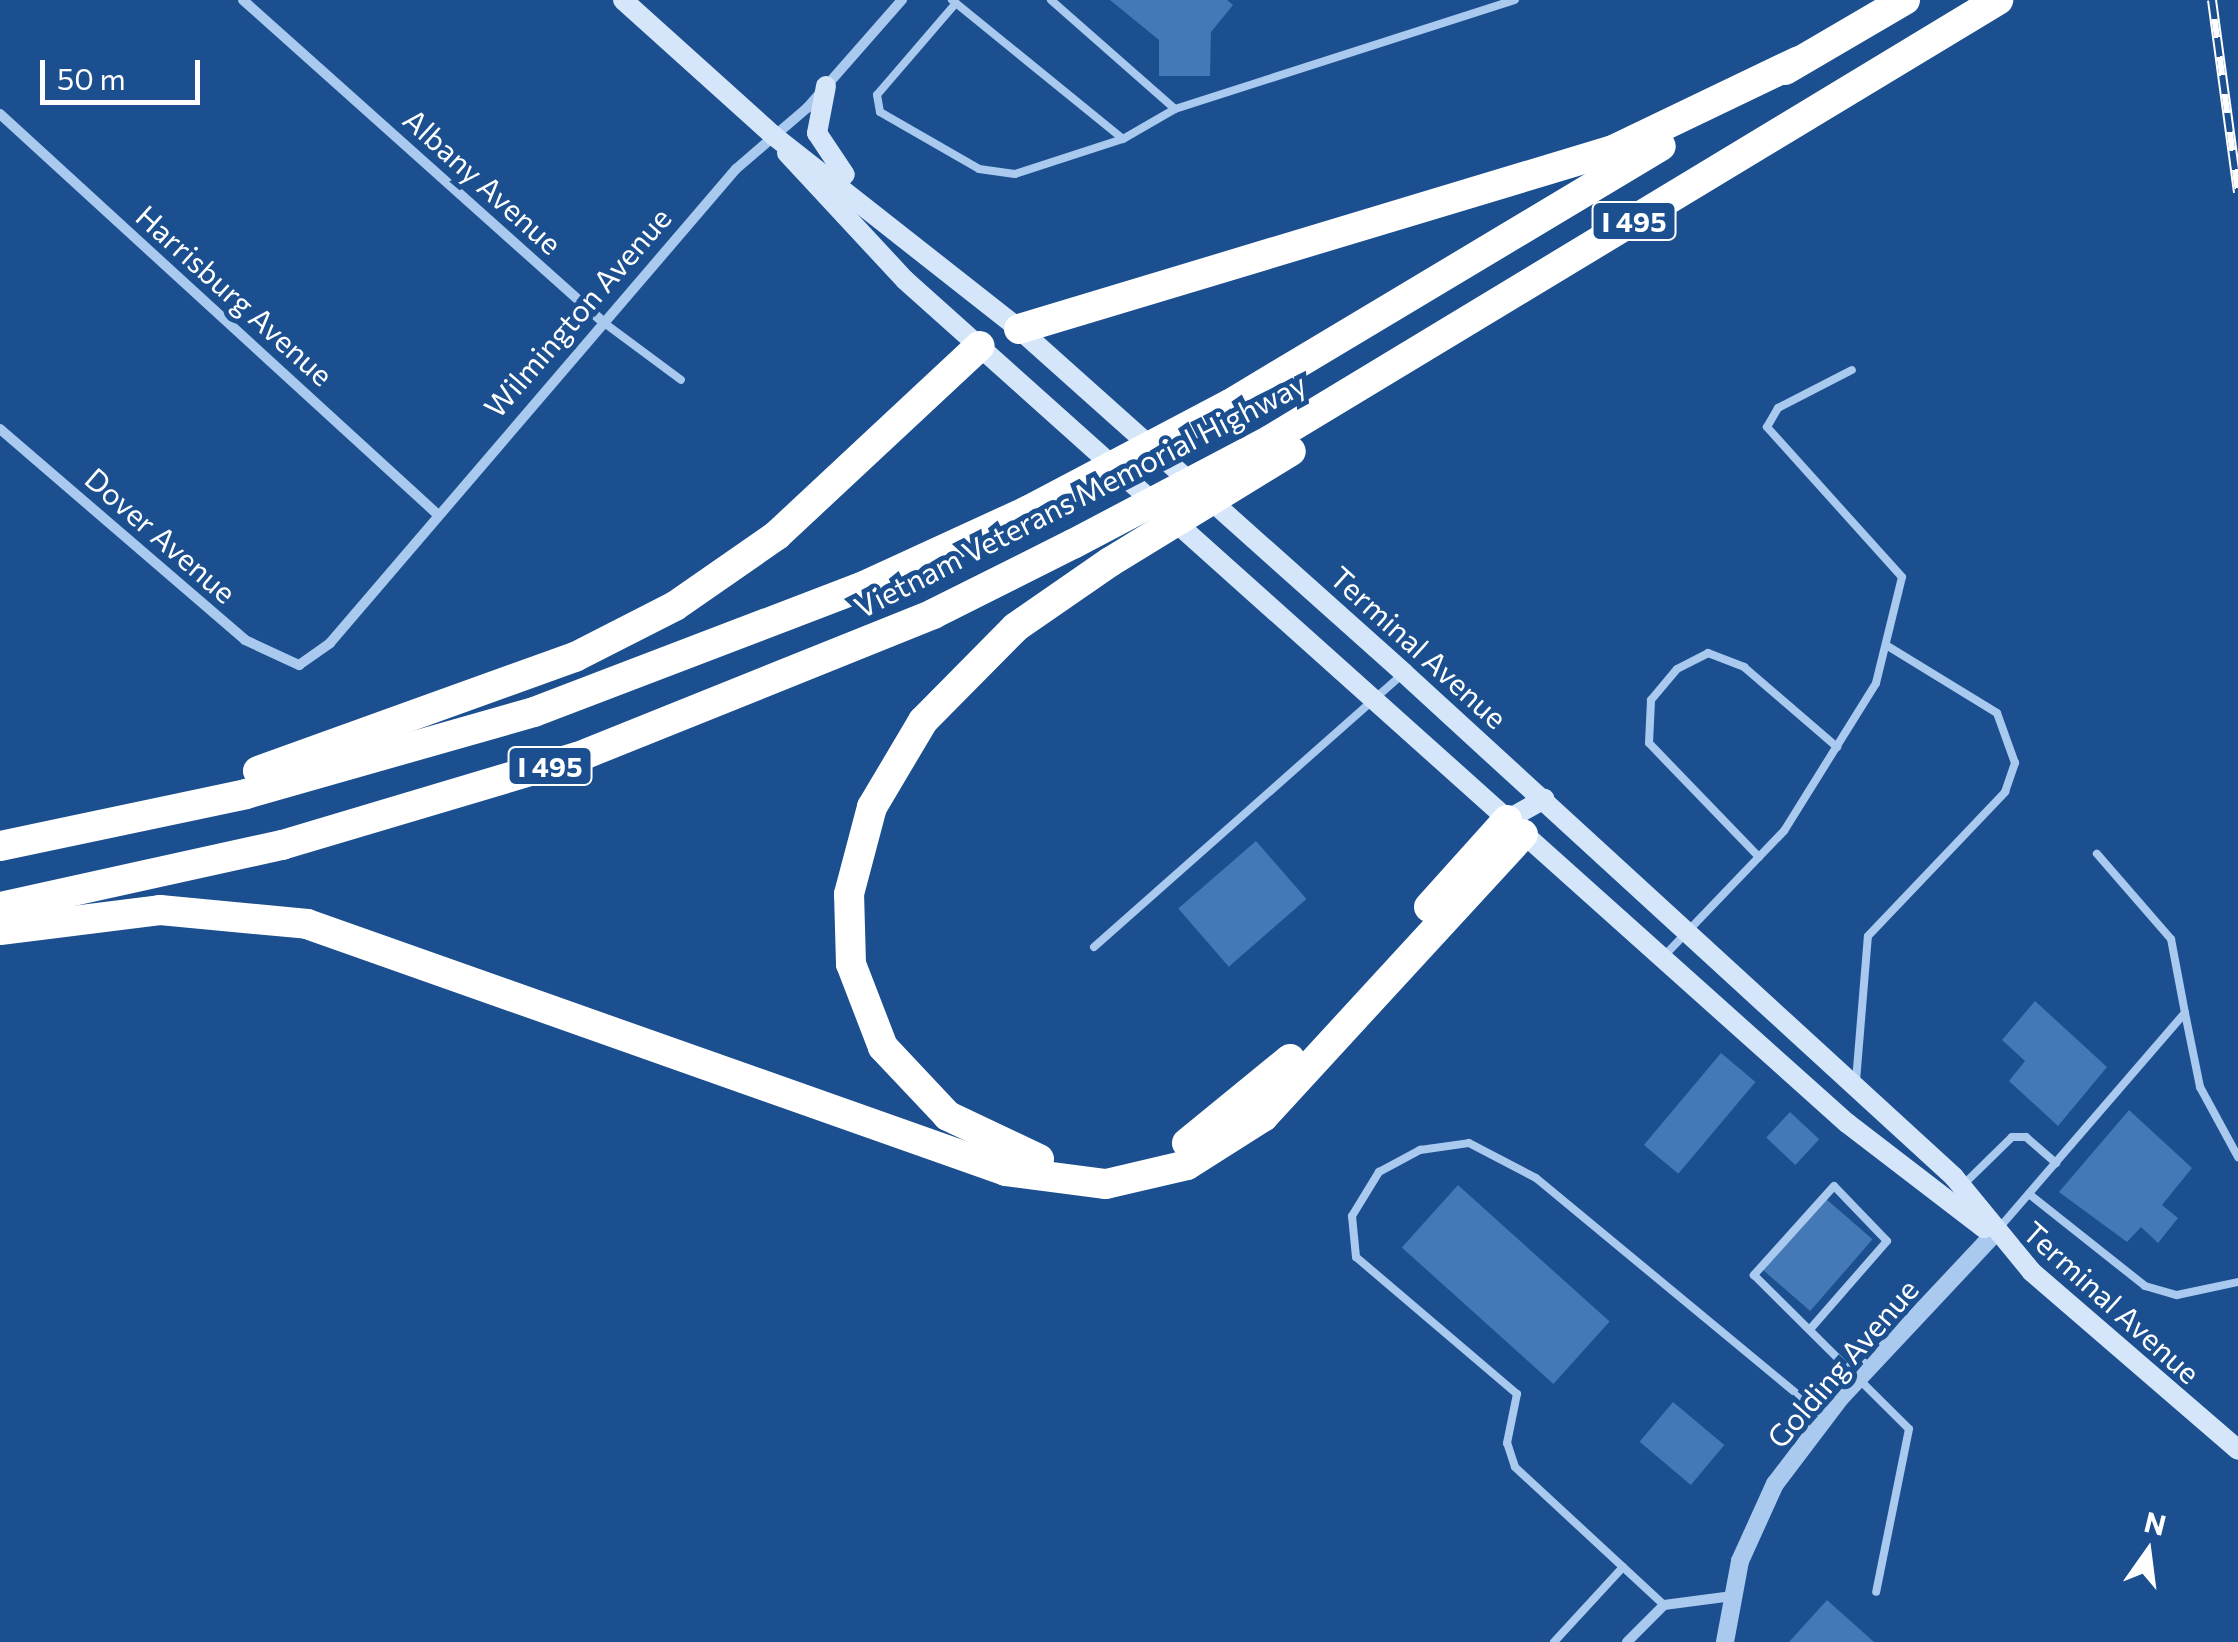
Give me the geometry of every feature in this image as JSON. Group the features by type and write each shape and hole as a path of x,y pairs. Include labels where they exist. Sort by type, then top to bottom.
{"highway":[{"name":"Vietnam Veterans Memorial Highway","path":"0,846 246,794 534,712 846,593 1028,510 1230,404 1905,0"},
{"name":"Vietnam Veterans Memorial Highway","path":"0,907 282,845 578,757 934,614 1281,446 1366,388 1998,0"},
{"path":"1019,328 1587,159 1799,61"},
{"path":"51,838 408,723 662,613 777,535 980,346"},
{"path":"1281,446 1016,627 939,701 882,785 857,850 849,928 864,1009 898,1067 966,1128 1026,1156 1093,1164 1200,1137 1268,1083 1515,827"},
{"path":"0,930 160,910 306,924 1006,1171 1106,1184 1187,1166 1263,1117 1515,827"}],"main road":[{"name":"Terminal Avenue","path":"623,0 774,136 936,257 1019,328 1544,800 1960,1187 1994,1234"},
{"path":"826,86 816,121 828,162 936,257"},
{"name":"Terminal Avenue","path":"774,136 892,267 1515,827 1938,1200 1994,1234 2238,1450"},
{"path":"980,346 1019,328"},
{"path":"1515,827 1544,800"}],"street":[{"name":"Albany Avenue","path":"243,0 600,320"},
{"name":"Wilmington Avenue","path":"299,665 330,643 600,320 826,86 902,0"},
{"name":"Harrisburg Avenue","path":"0,114 436,513"},
{"name":"Dover Avenue","path":"0,430 245,640 299,665"},
{"name":"Golding Avenue","path":"1725,1642 1732,1596 1754,1523 1825,1417 1994,1234"},
{"path":"1627,1642 1664,1605 1732,1596"}],"lane":[{"path":"1051,0 1175,108"},
{"path":"1123,139 954,2 877,95 880,112 997,172 1123,139 1175,108 1446,30 1515,0"},
{"path":"600,320 681,380"},
{"path":"1662,958 1759,857 1876,683 1902,577 1773,444 1767,427 1778,408 1852,370"},
{"path":"1855,1086 1868,936 2005,792 2014,763 1997,713 1886,645"},
{"path":"1759,857 1649,743 1651,700 1677,668 1708,653 1744,667 1836,747"},
{"path":"1094,947 1404,674"},
{"path":"2097,854 2171,939 2200,1087 2238,1157"},
{"path":"1994,1234 2185,1013"},
{"path":"1960,1187 2012,1137 2056,1163"},
{"path":"1664,1605 1515,1466 1506,1443 1517,1394 1356,1257 1352,1216 1379,1172 1420,1150 1469,1142 1536,1178 1825,1417"},
{"path":"1812,1328 1887,1241 1834,1186 1754,1275 1812,1328 1909,1428 1876,1592"},
{"path":"2029,1194 2145,1286 2177,1295 2238,1282"},
{"path":"1554,1642 1623,1567"}],"building":[{"path":"1110,0 1227,0 1233,5 1211,32 1210,76 1159,76 1159,40"},
{"path":"1256,841 1307,899 1229,967 1178,909"},
{"path":"2035,1001 2107,1067 2058,1126 2009,1081 2025,1061 2002,1040"},
{"path":"1721,1053 1755,1082 1678,1174 1644,1145"},
{"path":"2129,1110 2192,1168 2162,1205 2178,1218 2158,1243 2141,1227 2127,1242 2059,1192"},
{"path":"1790,1112 1819,1139 1795,1165 1766,1138"},
{"path":"1458,1185 1610,1322 1553,1384 1402,1247"},
{"path":"1825,1198 1873,1239 1810,1311 1763,1270"},
{"path":"1673,1402 1724,1445 1691,1485 1640,1442"},
{"path":"1827,1600 1874,1642 1789,1642"}],"railway":[{"path":"2212,0 2238,192"}]}
